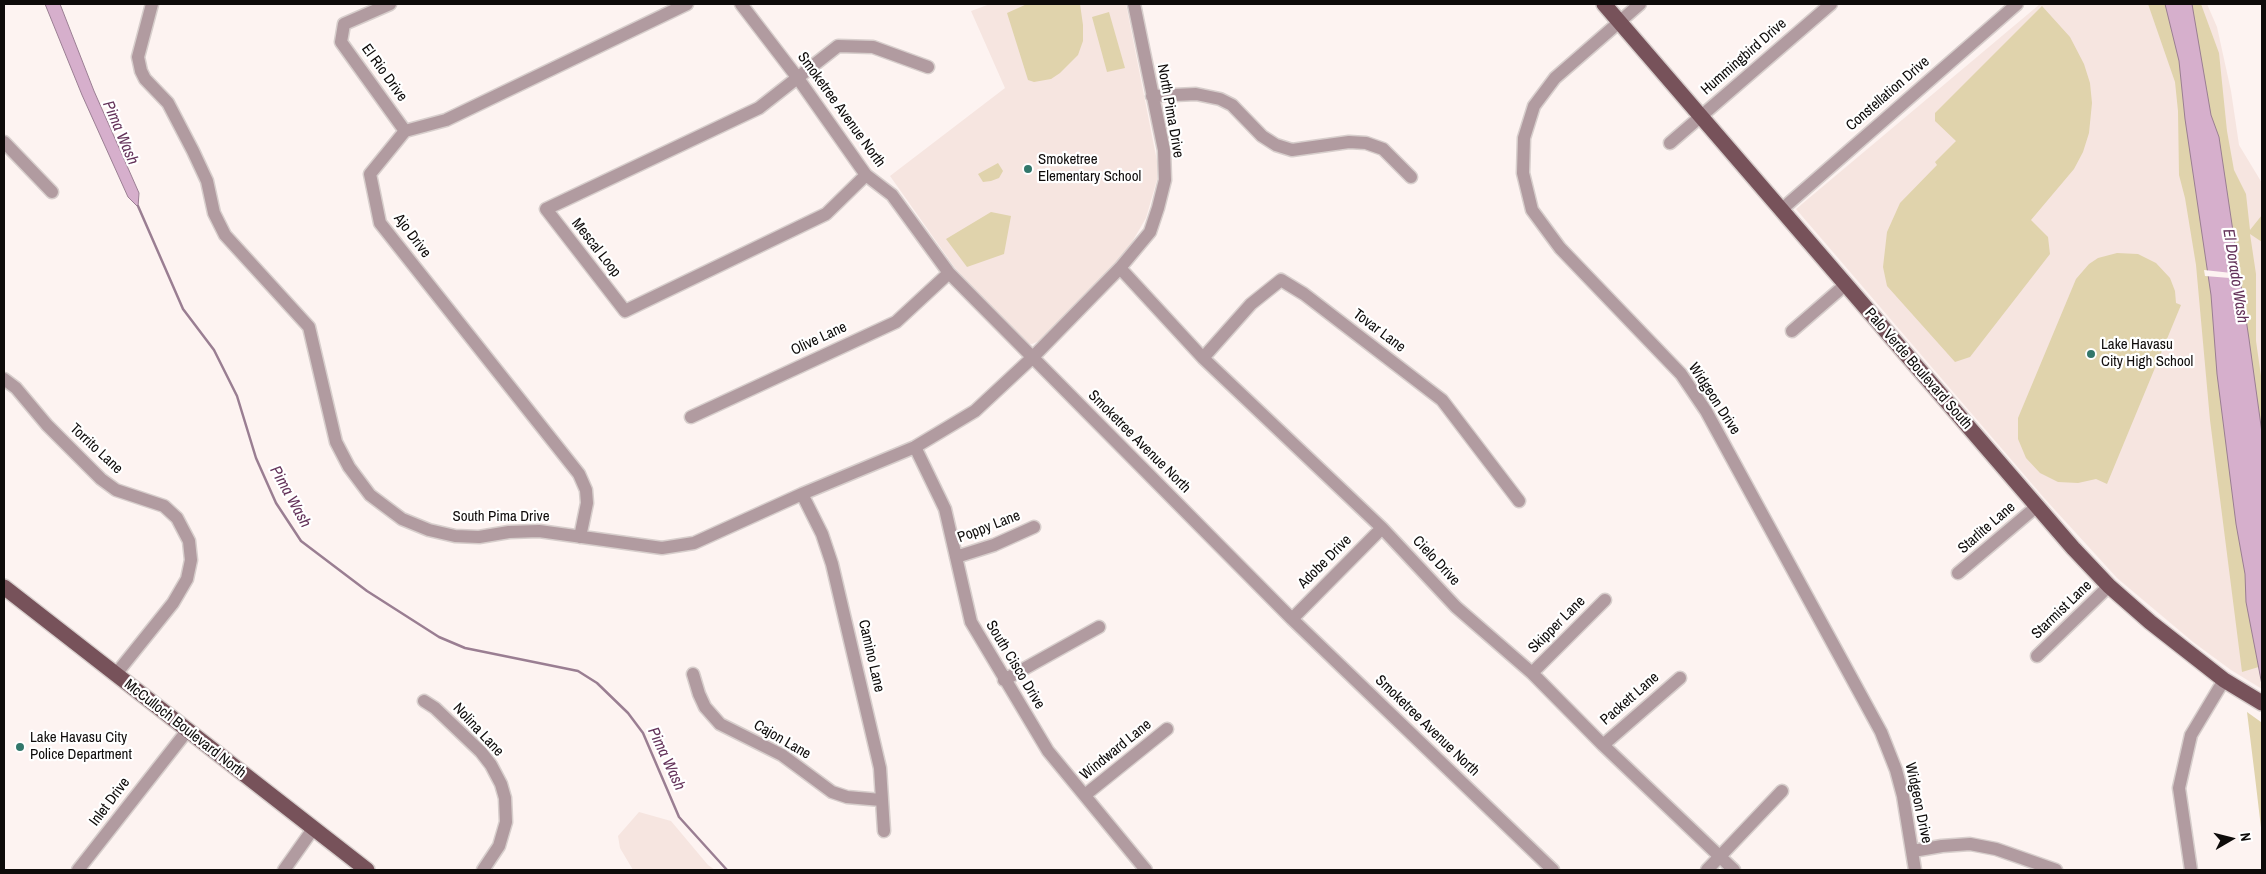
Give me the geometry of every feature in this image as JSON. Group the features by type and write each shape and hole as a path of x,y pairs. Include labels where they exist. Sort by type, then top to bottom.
{"main road":[{"name":"Palo Verde Boulevard South","path":"1604,4 2036,507 2109,586 2150,622 2224,680 2262,703"},
{"name":"McCulloch Boulevard North","path":"4,587 367,870"}],"street":[{"name":"South Pima Drive","path":"152,4 138,57 141,71 145,79 168,103 186,135 201,167 214,213 225,235 309,327 336,442 361,484 379,504 391,512 429,530 466,537 526,530 662,548 694,543 802,494 915,447 975,411 1033,357"},
{"name":"El Rio Drive","path":"390,4 344,24 341,42 405,131"},
{"path":"405,131 446,120 687,4"},
{"name":"Smoketree Avenue North","path":"740,4 798,77 866,176 892,195 949,273 1292,619 1553,870"},
{"name":"North Pima Drive","path":"1033,357 1120,268 1150,232 1165,180 1164,150 1134,4"},
{"name":"Widgeon Drive","path":"1640,4 1555,78 1534,106 1524,138 1523,173 1532,210 1560,248 1680,374 1706,411 1881,732 1896,770 1903,796 1915,870"},
{"name":"Hummingbird Drive","path":"1670,143 1831,4"},
{"name":"Constellation Drive","path":"1781,210 2017,4"},
{"path":"798,77 838,46 873,48 928,67"},
{"name":"Mescal Loop","path":"798,77 759,108 546,209 625,311 826,214 866,176"},
{"path":"1152,96 1196,94 1220,99 1232,105 1262,136 1276,146 1292,150 1349,142 1366,143 1383,149 1410,177"},
{"name":"Ajo Drive","path":"405,131 370,174 380,223 580,474 586,490 587,503 580,537"},
{"path":"4,142 52,192"},
{"name":"Cielo Drive","path":"1120,268 1203,358 1382,528 1456,607 1532,672 1603,745 1734,870"},
{"name":"Olive Lane","path":"690,417 896,322 949,273"},
{"name":"Tovar Lane","path":"1203,358 1252,304 1281,280 1304,294 1442,400 1519,501"},
{"path":"1792,331 1845,285"},
{"name":"Torrito Lane","path":"4,379 16,388 48,425 101,479 116,490 164,506 177,518 189,541 191,560 187,579 173,603 116,674"},
{"name":"South Cisco Drive","path":"915,447 945,509 971,622 1004,680 1048,750 1146,870"},
{"name":"Camino Lane","path":"802,494 822,534 832,564 880,768 884,831"},
{"name":"Starlite Lane","path":"1958,573 2036,507"},
{"name":"Poppy Lane","path":"956,557 994,545 1034,527"},
{"name":"Adobe Drive","path":"1292,619 1382,528"},
{"name":"Starmist Lane","path":"2037,656 2109,586"},
{"name":"Skipper Lane","path":"1532,672 1604,600"},
{"path":"1004,680 1099,627"},
{"name":"Cajon Lane","path":"693,674 705,707 720,724 782,755 832,792 846,797 881,800"},
{"name":"Packett Lane","path":"1603,745 1680,678"},
{"path":"2191,870 2179,788 2191,735 2224,680"},
{"name":"Nolina Lane","path":"424,701 436,708 465,735 491,765 501,784 505,798 506,822 499,846 483,870"},
{"name":"Windward Lane","path":"1085,795 1167,729"},
{"name":"Inlet Drive","path":"78,870 187,730"},
{"path":"1707,870 1782,791"},
{"path":"284,870 313,829"},
{"path":"1912,851 1970,844 1996,849 2056,870"}],"shaded area":[{"name":"Smoketree Elementary School","path":"990,4 1126,4 1157,161 1157,180 1146,218 1124,256 1041,340 1032,344 1023,343 955,268 890,176 1005,88 971,11"},
{"path":"1027,4 1080,4 1083,41 1078,55 1051,79 1034,82 1028,80 1007,13"},
{"name":"Lake Havasu City High School","path":"2040,4 2207,4 2217,27 2231,91 2239,145 2262,183 2262,689 2231,670 2193,642 2117,578 2045,499 1796,209"},
{"path":"2148,4 2201,4 2219,53 2227,131 2234,170 2246,194 2250,230 2262,215 2262,242 2250,234 2256,274 2256,341 2262,383 2262,666 2242,672 2210,420 2196,265 2185,198 2179,175 2178,111 2175,82"},
{"path":"2042,6 2070,37 2084,64 2090,83 2092,103 2089,133 2083,152 2074,169 2031,220 2048,237 2050,254 1970,357 1955,362 1887,286 1883,267 1887,232 1900,203 1937,165 1935,162 1956,141 1935,121 1935,113"},
{"path":"1109,12 1125,68 1107,72 1092,17"},
{"path":"998,163 1003,171 999,178 983,182 978,174"},
{"path":"991,212 1011,216 1004,254 967,267 946,239"},
{"path":"2117,253 2138,254 2156,263 2170,278 2175,291 2176,303 2181,305 2107,484 2096,479 2078,483 2058,482 2040,473 2026,458 2018,439 2018,418 2076,279 2089,264 2098,258"},
{"path":"2247,712 2261,722 2262,836 2255,777"},
{"path":"639,812 671,821 708,865 715,870 633,870 620,848 618,836"}],"water":[{"path":"45,4 60,4 94,91 139,193 138,207 128,197 82,95"},
{"name":"El Dorado Wash","path":"2165,4 2192,4 2211,115 2219,137 2249,339 2262,433 2262,685 2246,602 2245,574 2236,524 2217,374 2211,295 2185,119 2179,61"}],"pier":[{"path":"2204,270 2241,274 2242,279 2205,276"}],"waterway":[{"name":"Pima Wash","path":"138,206 183,309 214,350 237,396 256,458 276,503 301,541 367,591 439,637 465,648 578,671 597,683 628,713 643,733 679,817 727,870"}],"place":[{"name":"Smoketree Elementary School","path":"1028,169"},
{"name":"Lake Havasu City High School","path":"2091,354"},
{"name":"Lake Havasu City Police Department","path":"20,747"}]}
